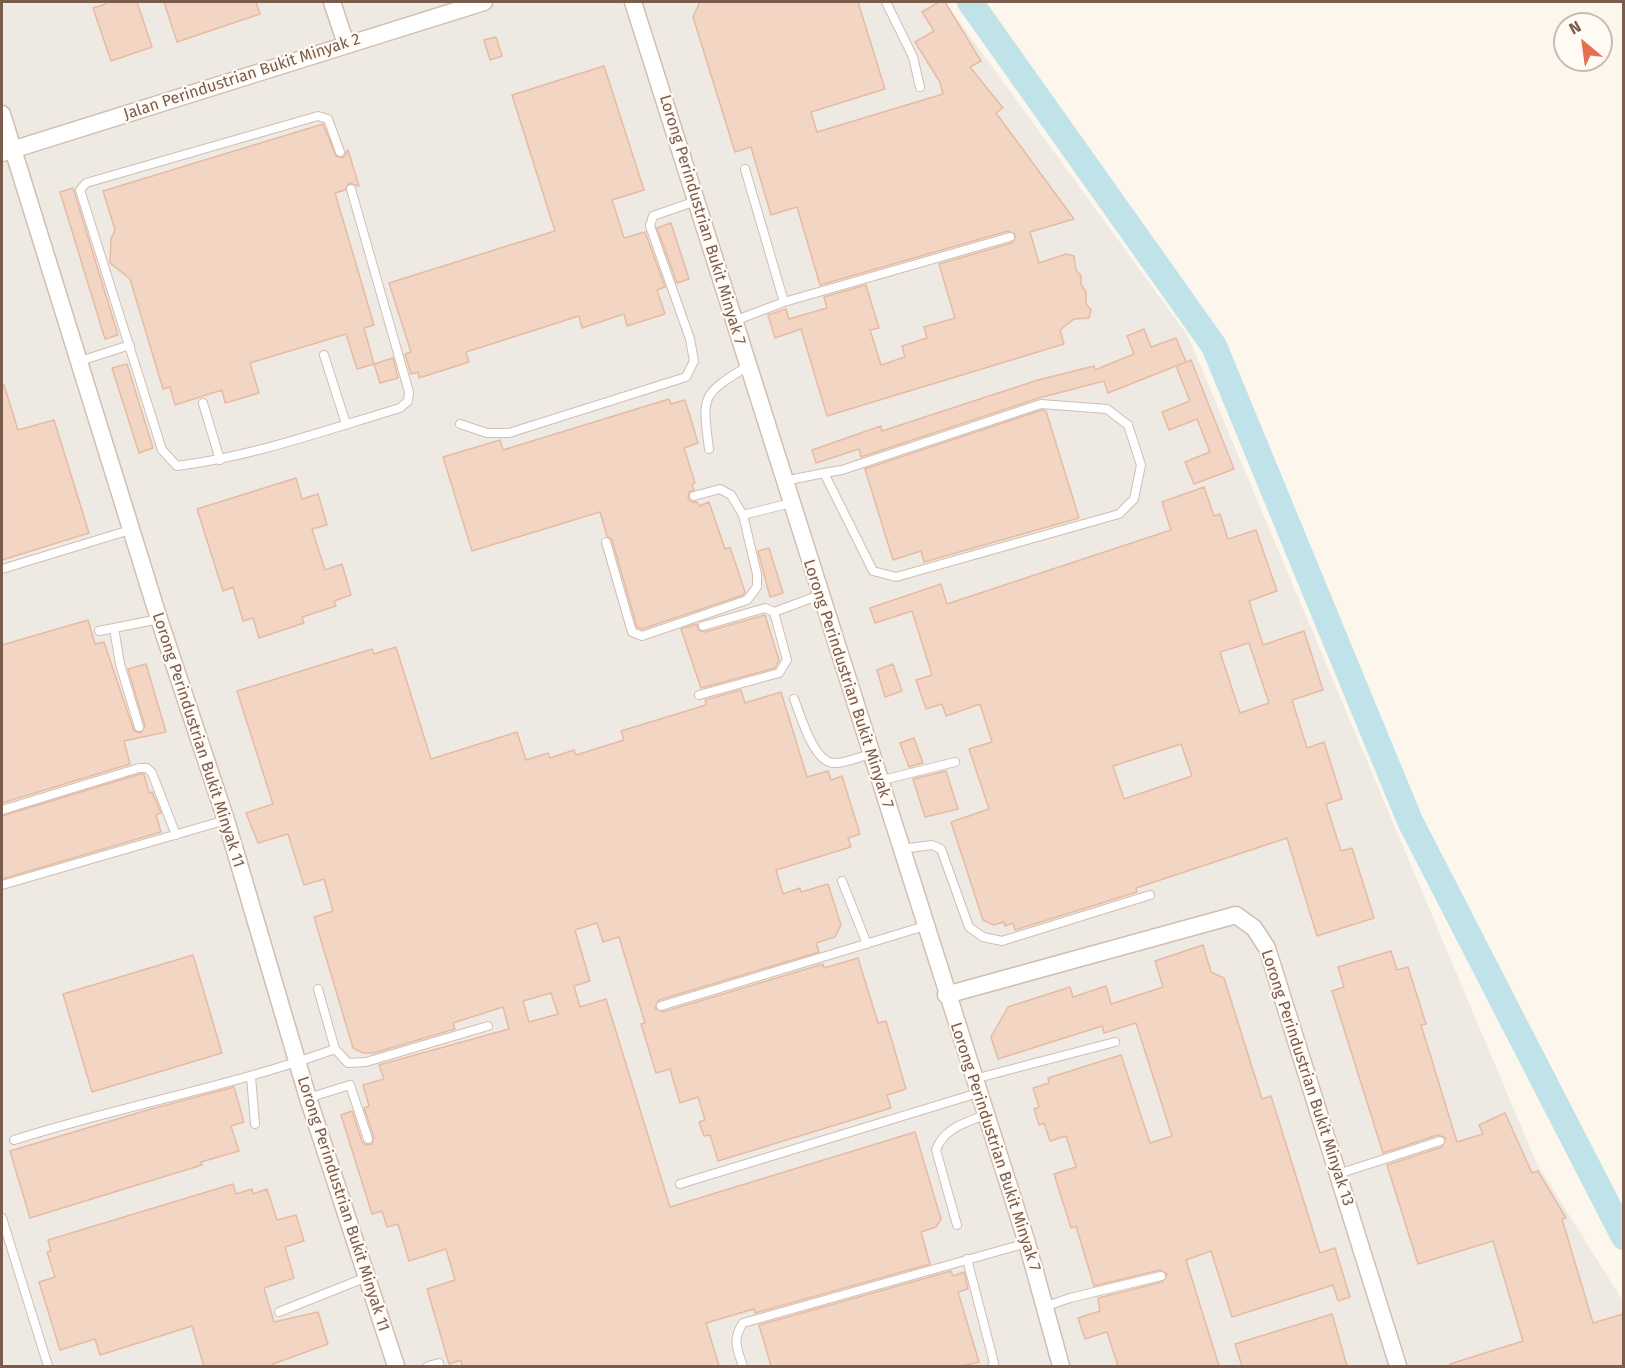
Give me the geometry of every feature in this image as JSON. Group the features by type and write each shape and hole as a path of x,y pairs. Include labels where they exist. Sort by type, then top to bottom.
{"street":[{"path":"332,2 346,44"},
{"name":"Jalan Perindustrian Bukit Minyak 2","path":"7,152 484,2"},
{"name":"Lorong Perindustrian Bukit Minyak 7","path":"633,2 924,926 1027,1242 1061,1366"},
{"name":"Lorong Perindustrian Bukit Minyak 11","path":"2,114 7,152 80,361 130,530 226,820 308,1098 396,1366"},
{"name":"Lorong Perindustrian Bukit Minyak 13","path":"946,995 1236,915 1254,928 1267,948 1398,1366"}],"lane":[{"path":"886,2 913,57 920,87"},
{"path":"340,152 328,119 318,116 86,183 80,189 162,450 177,466 220,460 400,408 408,401 408,392 351,189"},
{"path":"745,169 784,302"},
{"path":"460,424 487,433 509,433 686,377 694,361 690,339 650,226 653,216 696,201"},
{"path":"733,321 784,302 1010,237"},
{"path":"80,361 130,345"},
{"path":"324,355 346,424"},
{"path":"709,449 703,408 709,393 748,366"},
{"path":"203,403 220,460"},
{"path":"784,481 824,473 842,470 1041,404 1107,409 1128,425 1141,465 1134,499 1119,514 896,577 873,571 824,473"},
{"path":"606,542 632,632 642,636 747,600 757,587 757,574 743,514 730,495 720,489 694,496"},
{"path":"743,514 791,503"},
{"path":"2,569 130,530"},
{"path":"702,626 765,608 774,612 820,595"},
{"path":"699,695 779,673 787,660 774,612"},
{"path":"99,631 159,619"},
{"path":"114,628 120,664 139,727"},
{"path":"794,699 815,751 824,760 834,763 870,754"},
{"path":"879,782 955,762"},
{"path":"2,810 139,768 147,768 153,773 176,835"},
{"path":"2,885 226,820"},
{"path":"900,849 932,845 942,849 969,927 983,937 1002,941 1150,895"},
{"path":"842,881 867,944"},
{"path":"661,1006 924,926"},
{"path":"318,989 335,1049 348,1063 366,1062 488,1026"},
{"path":"680,1184 1115,1042"},
{"path":"14,1140 84,1117 250,1077 335,1049"},
{"path":"250,1077 255,1124"},
{"path":"308,1098 350,1085 368,1140"},
{"path":"957,1225 936,1150 940,1138 951,1129 985,1115"},
{"path":"1338,1174 1440,1141"},
{"path":"2,1218 48,1366"},
{"path":"743,1366 735,1345 736,1333 743,1323 1027,1242"},
{"path":"967,1259 994,1363 992,1366"},
{"path":"1044,1307 1070,1298 1161,1276"},
{"path":"279,1312 367,1277"},
{"path":"428,1366 439,1363"}],"shaded area":[{"path":"2,2 945,2 1188,336 1536,1162 1623,1301 1623,1366 2,1366"}],"building":[{"path":"105,2 137,2 152,47 111,61 93,8 106,4"},
{"path":"164,2 256,2 260,14 177,42"},
{"path":"700,2 858,2 885,89 811,112 817,132 943,94 940,82 915,42 934,31 922,12 939,2 945,2 981,61 970,67 1003,108 996,113 1074,219 1030,232 1039,263 1066,254 1074,256 1076,270 1081,276 1081,284 1086,292 1086,304 1091,310 1089,318 1074,319 1060,330 1064,344 827,416 801,329 775,338 768,315 786,309 789,319 827,308 824,297 866,285 879,328 870,330 881,365 905,357 902,346 927,338 924,327 955,318 939,264 1012,243 1016,235 1008,231 820,285 797,207 771,215 751,147 735,152 693,17"},
{"path":"496,37 502,56 490,60 484,40"},
{"path":"604,66 644,190 612,200 624,238 645,232 665,287 657,290 665,314 627,326 624,314 582,328 579,316 466,352 469,362 419,378 418,372 411,374 405,354 411,352 389,283 555,231 512,95"},
{"path":"323,124 336,156 343,158 348,150 359,186 349,183 345,190 335,193 374,325 364,328 374,364 357,369 346,334 250,363 259,393 225,403 222,390 175,405 170,387 163,389 130,279 110,263 111,239 115,230 103,191"},
{"path":"73,188 118,335 105,339 60,192"},
{"path":"671,223 689,279 677,283 657,228"},
{"path":"1144,329 1151,347 1176,338 1186,362 1108,393 1104,381 1039,398 861,457 859,449 816,463 812,450 881,426 882,431 1038,380 1094,366 1095,370 1134,354 1127,336"},
{"path":"393,358 398,378 380,383 374,364"},
{"path":"1191,360 1234,469 1194,484 1185,462 1210,452 1197,419 1169,430 1162,412 1190,401 1176,366"},
{"path":"127,364 153,448 139,453 112,368"},
{"path":"2,385 4,385 18,430 54,420 89,533 2,560"},
{"path":"669,399 671,404 685,400 698,443 684,448 695,483 692,484 694,490 689,492 688,498 692,502 697,502 699,506 709,502 725,549 730,547 745,592 743,595 642,629 637,627 612,540 607,536 600,512 472,551 443,457 500,440 503,450"},
{"path":"1042,410 1046,411 1079,518 924,562 921,551 893,560 865,469"},
{"path":"296,478 302,499 318,494 327,525 312,529 325,570 342,564 351,595 334,601 336,606 302,617 304,623 259,638 253,618 243,621 233,587 223,591 197,509"},
{"path":"1204,487 1214,516 1220,514 1228,539 1256,530 1277,591 1249,601 1263,645 1304,631 1323,690 1292,700 1307,748 1324,742 1342,799 1326,804 1341,851 1352,848 1374,918 1317,936 1287,838 1136,888 1137,892 1015,930 1013,923 1005,926 1004,922 994,925 983,920 951,822 989,809 969,749 992,742 980,704 946,716 942,704 926,709 916,680 932,675 912,611 875,623 870,608 941,584 947,604 1171,530 1162,502","holes":["1249,643 1269,703 1240,713 1220,652","1181,744 1192,776 1124,799 1113,766"]},
{"path":"769,548 783,593 770,597 758,551"},
{"path":"765,615 779,660 775,668 701,688 681,629 697,624 698,630 705,632"},
{"path":"88,620 95,644 104,642 134,731 141,733 145,726 128,669 146,664 166,732 124,741 130,764 2,803 2,645"},
{"path":"396,647 431,759 517,732 526,760 548,753 550,758 574,750 576,755 624,740 621,731 706,705 705,700 741,690 745,703 781,692 807,777 828,771 831,780 842,776 860,834 848,838 851,847 776,870 783,894 800,888 801,892 828,884 841,925 835,937 816,943 819,952 659,1000 655,1008 663,1012 823,964 824,968 858,958 878,1023 886,1021 906,1089 887,1095 891,1108 718,1161 710,1135 704,1136 699,1122 705,1120 698,1097 680,1103 670,1069 656,1073 641,1024 645,1023 619,937 603,942 597,923 575,930 590,981 574,986 580,1007 606,999 670,1207 915,1132 941,1219 936,1227 921,1232 930,1264 755,1313 754,1309 706,1323 719,1366 462,1366 461,1360 449,1364 427,1289 455,1280 446,1249 409,1261 398,1224 387,1227 382,1211 372,1214 341,1115 352,1111 362,1142 366,1145 372,1144 374,1137 364,1108 369,1106 363,1085 384,1079 379,1065 509,1029 503,1007 453,1023 455,1029 374,1053 363,1053 353,1048 314,917 333,911 324,879 304,885 288,834 258,843 246,813 273,804 237,691 372,649 374,654","holes":["551,993 558,1014 529,1022 523,1001"]},
{"path":"893,664 902,691 885,697 877,670"},
{"path":"914,738 923,763 909,767 900,743"},
{"path":"946,771 958,809 925,817 913,779"},
{"path":"144,774 149,793 152,792 161,813 156,815 161,832 2,879 2,816"},
{"path":"1203,945 1211,972 1224,978 1262,1099 1271,1096 1320,1253 1335,1248 1350,1297 1338,1301 1333,1285 1232,1317 1211,1251 1186,1260 1219,1366 1118,1366 1107,1332 1085,1339 1078,1318 1100,1311 1098,1298 1162,1282 1167,1274 1160,1270 1094,1286 1076,1226 1071,1228 1054,1174 1076,1167 1066,1136 1050,1141 1044,1123 1039,1125 1034,1109 1039,1107 1033,1088 1049,1083 1048,1078 1121,1055 1150,1143 1172,1136 1136,1023 1104,1033 1102,1026 998,1059 991,1037 1008,1007 1070,987 1073,997 1106,986 1111,1004 1163,987 1155,961"},
{"path":"1391,951 1397,970 1408,967 1426,1024 1421,1025 1457,1142 1483,1134 1479,1125 1505,1113 1532,1173 1538,1171 1566,1218 1562,1219 1593,1323 1623,1314 1623,1366 1451,1366 1450,1364 1523,1341 1493,1241 1418,1264 1387,1165 1442,1147 1446,1138 1438,1135 1383,1153 1332,991 1344,987 1338,967"},
{"path":"193,955 222,1053 92,1092 63,994"},
{"path":"234,1087 244,1122 231,1126 239,1151 201,1162 202,1165 30,1218 10,1151"},
{"path":"233,1184 236,1194 252,1189 253,1194 267,1189 277,1220 296,1215 304,1241 285,1247 294,1278 264,1288 274,1322 318,1312 328,1344 273,1364 274,1366 204,1366 192,1326 100,1355 95,1339 60,1350 39,1282 55,1277 47,1252 51,1251 48,1240"},
{"path":"951,1271 953,1276 964,1272 968,1289 958,1292 979,1362 962,1366 771,1366 759,1325"},
{"path":"1332,1314 1347,1366 1242,1366 1235,1344"}],"waterway":[{"path":"970,2 1214,346 1410,821 1624,1237"}]}
